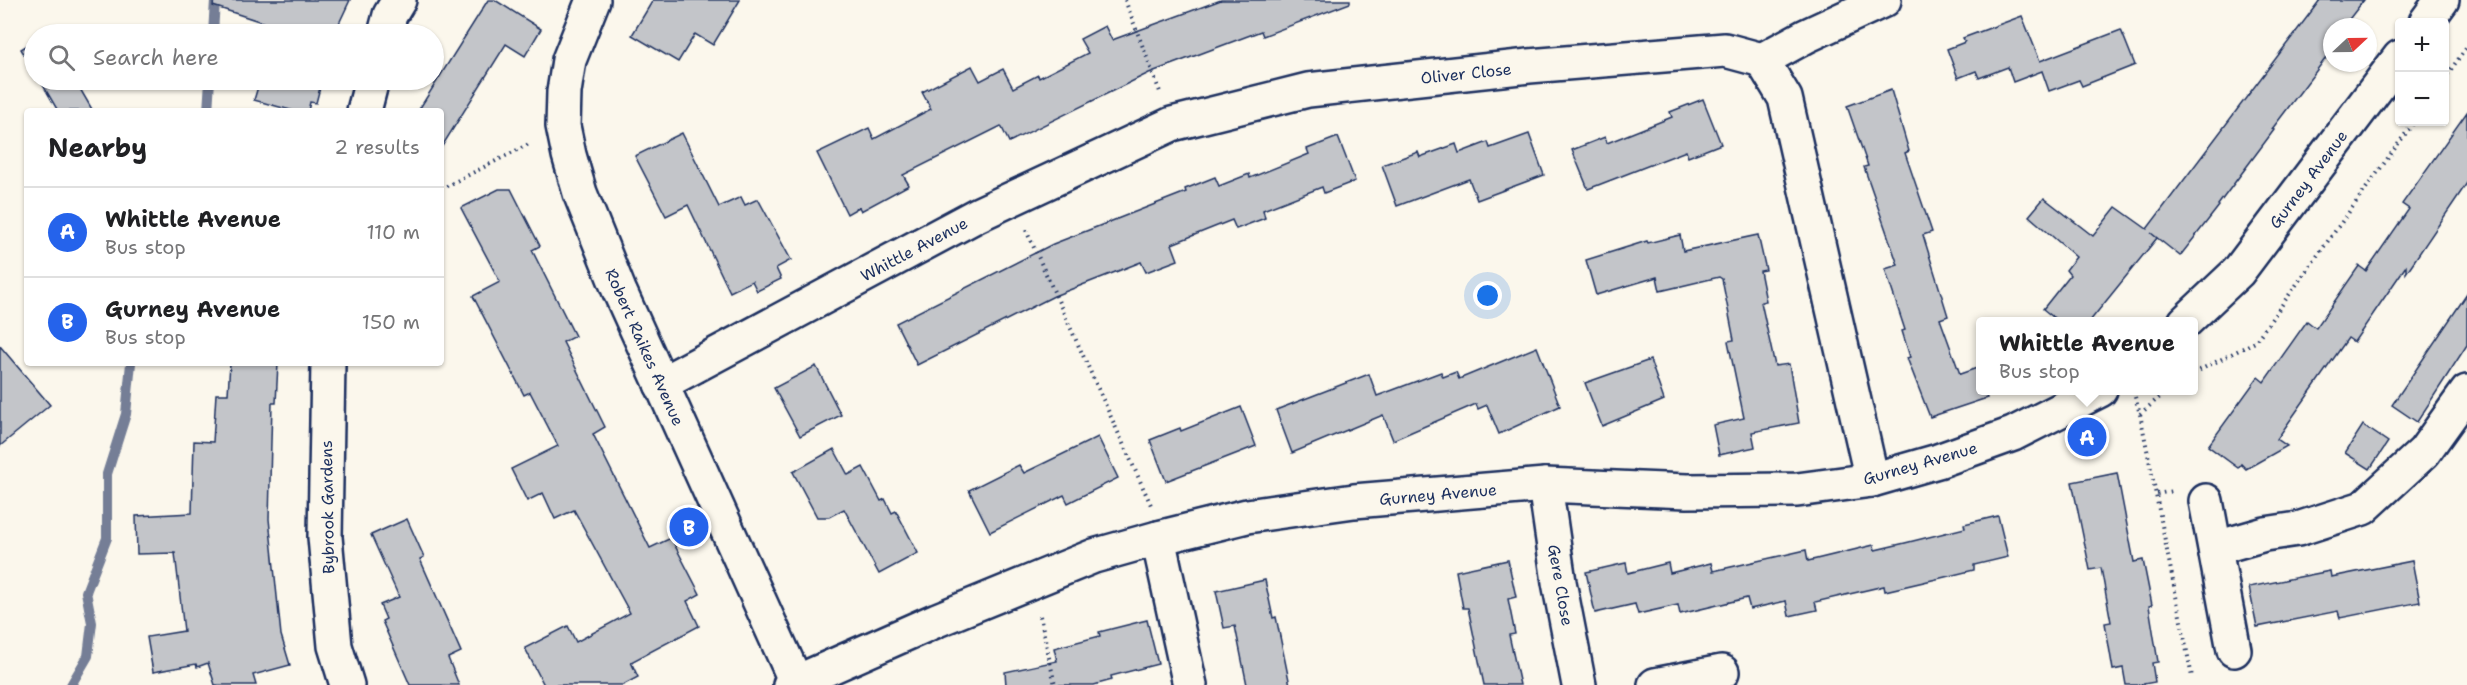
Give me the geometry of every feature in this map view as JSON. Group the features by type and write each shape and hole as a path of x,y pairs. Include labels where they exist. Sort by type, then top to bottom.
{"street":[{"path":"388,24 399,0"},
{"name":"Robert Raikes Avenue","path":"593,0 569,60 564,92 563,126 580,193 619,290 793,684"},
{"path":"1872,480 1785,98 1762,60 1806,36 1884,0"},
{"path":"2429,18 2442,0"},
{"name":"Oliver Close","path":"1172,124 1308,90 1529,66 1725,50 1762,60"},
{"name":"Gurney Avenue","path":"2189,317 2238,272 2395,64"},
{"path":"365,108 369,90"},
{"name":"Whittle Avenue","path":"661,384 1011,199 1172,124"},
{"name":"Bybrook Gardens","path":"328,366 325,537 335,646 348,685"},
{"path":"2216,548 2265,534 2298,529 2363,508 2424,452 2467,392"},
{"name":"Gurney Avenue","path":"793,684 1032,580 1094,556 1247,516 1354,501 1545,485 1687,491 1797,490 1872,480 1938,461 2013,434 2090,395"},
{"name":"Gere Close","path":"1545,485 1559,582 1579,685"},
{"path":"2206,501 2234,650"},
{"path":"1158,538 1190,685"},
{"path":"1655,685 1722,672"}],"path":[{"path":"1125,0 1172,124"},
{"path":"2449,73 2467,47"},
{"path":"444,187 563,126"},
{"path":"2198,370 2255,342 2411,126"},
{"path":"1011,199 1153,510 1158,538"},
{"path":"2134,395 2140,414 2192,677"},
{"path":"2140,414 2162,395"},
{"path":"1032,580 1055,685"}],"building":[{"path":"214,0 350,0 339,24 268,24 213,6"},
{"path":"488,0 495,0 541,29 525,56 506,44 444,143 444,108 420,108 431,90 444,90 444,70"},
{"path":"653,0 740,0 713,45 695,34 678,62 632,35"},
{"path":"1221,0 1350,0 1350,3 1263,36 1261,31 1149,73 1009,142 1001,126 903,175 909,185 861,211 859,207 847,214 817,153 869,128 874,139 931,109 922,92 972,66 980,81 1003,69 1013,88 1038,75 1039,78 1088,53 1080,39 1105,26 1112,40"},
{"path":"2320,0 2364,0 2350,18 2323,18 2323,62 2180,256 2151,233 2157,238 2093,317 2053,317 2043,309 2070,275 2066,270 2076,257 2029,216 2044,198 2093,236 2116,207 2147,229"},
{"path":"2022,16 2040,61 2121,30 2135,65 2082,86 2079,80 2049,91 2042,71 2013,82 2008,67 1979,78 1976,71 1958,78 1947,49 1965,42 1963,38"},
{"path":"46,90 81,90 91,108 56,108"},
{"path":"257,90 319,90 316,103 310,102 309,108 283,108 254,100"},
{"path":"1891,90 1909,151 1905,153 1932,232 1923,235 1948,316 1940,319 1960,374 1976,368 1976,395 1986,395 1987,398 1930,417 1907,358 1910,357 1902,331 1905,330 1885,269 1898,265 1864,167 1868,166 1847,106"},
{"path":"1703,99 1721,144 1688,157 1686,151 1588,189 1572,150 1605,137 1607,143 1672,117 1670,112"},
{"path":"2467,112 2467,183 2406,273 2406,266 2354,342 2348,338 2277,439 2287,446 2246,469 2241,464 2238,468 2208,446 2258,377 2264,382 2307,321 2316,328 2359,266 2366,271 2409,209 2402,204"},
{"path":"682,133 719,207 741,197 745,205 758,199 791,260 776,268 781,279 757,291 752,281 730,292 688,205 666,216 635,156"},
{"path":"1529,134 1544,175 1477,200 1469,179 1397,206 1382,165 1418,152 1420,157 1456,144 1459,153 1488,142 1490,148"},
{"path":"1338,137 1355,181 1324,193 1322,187 1263,210 1265,218 1236,229 1232,220 1172,244 1178,260 1146,272 1141,262 1054,296 917,365 896,323 1053,244 1186,192 1185,189 1215,177 1219,186 1249,174 1250,178 1309,154 1307,149"},
{"path":"499,189 511,189 540,246 532,250 575,336 563,342 605,427 593,434 650,548 671,538 700,594 687,601 699,626 631,662 638,677 623,685 544,685 525,648 568,626 576,642 630,613 574,510 555,519 543,493 527,501 511,469 558,446 530,392 524,395 473,296 500,282 461,208"},
{"path":"1680,235 1683,251 1758,235 1766,270 1760,271 1766,301 1761,302 1775,366 1789,364 1799,423 1752,432 1755,447 1719,455 1713,425 1744,418 1728,341 1734,340 1722,279 1719,277 1660,291 1657,277 1596,295 1586,260 1647,241 1648,243"},
{"path":"2467,294 2467,345 2417,422 2392,405"},
{"path":"0,346 50,405 0,446"},
{"path":"1537,347 1560,406 1499,434 1487,405 1478,409 1476,404 1393,440 1383,415 1292,453 1276,410 1369,374 1377,396 1441,372 1443,377 1456,372 1459,379"},
{"path":"1650,360 1664,400 1602,426 1585,383"},
{"path":"230,366 278,366 276,403 272,403 269,519 281,635 290,665 253,675 256,685 215,685 208,663 197,667 196,664 153,672 147,637 184,631 175,553 137,554 136,516 192,513 194,441 213,442 216,394 228,394"},
{"path":"816,366 841,415 800,436 774,388"},
{"path":"1241,407 1256,446 1166,481 1150,440 1180,428 1181,431"},
{"path":"2363,425 2388,442 2370,469 2345,453"},
{"path":"1098,437 1118,478 1068,503 1064,495 990,532 969,490 1019,465 1024,473"},
{"path":"834,449 848,475 863,467 881,501 885,499 892,513 896,511 918,553 879,574 844,509 829,517 817,517 793,472"},
{"path":"2117,473 2134,562 2143,560 2152,605 2149,606 2158,662 2152,663 2155,682 2138,685 2126,685 2123,668 2113,670 2105,623 2111,622 2101,568 2090,570 2072,482"},
{"path":"1998,516 2008,557 1974,565 1974,570 1885,591 1884,586 1815,602 1817,610 1789,616 1786,601 1750,609 1747,598 1680,614 1678,605 1638,614 1635,604 1595,613 1586,572 1626,563 1628,573 1668,563 1670,573 1711,563 1713,571 1806,550 1808,561 1874,545 1875,550 1905,543 1965,528 1964,524"},
{"path":"407,519 424,557 420,559 461,652 448,658 459,685 410,685 382,621 386,619 380,605 399,597 371,535"},
{"path":"1508,560 1516,597 1508,599 1515,634 1509,635 1520,685 1484,685 1468,608 1463,608 1456,571"},
{"path":"2412,561 2420,602 2340,618 2338,611 2257,627 2249,587 2330,571 2331,577"},
{"path":"1265,580 1273,618 1276,617 1290,685 1247,685 1235,626 1224,628 1216,591"},
{"path":"1147,620 1158,664 1111,676 1112,680 1094,685 1006,685 1005,672 1057,661 1054,648 1100,636 1099,632"}],"waterway":[{"path":"214,24 215,0"},
{"path":"208,108 209,90"},
{"path":"71,685 88,656 92,623 86,592 107,538 107,474 126,414 131,366"}],"place":[{"name":"Whittle Avenue","path":"2087,437"},
{"name":"Gurney Avenue","path":"689,527"}]}
